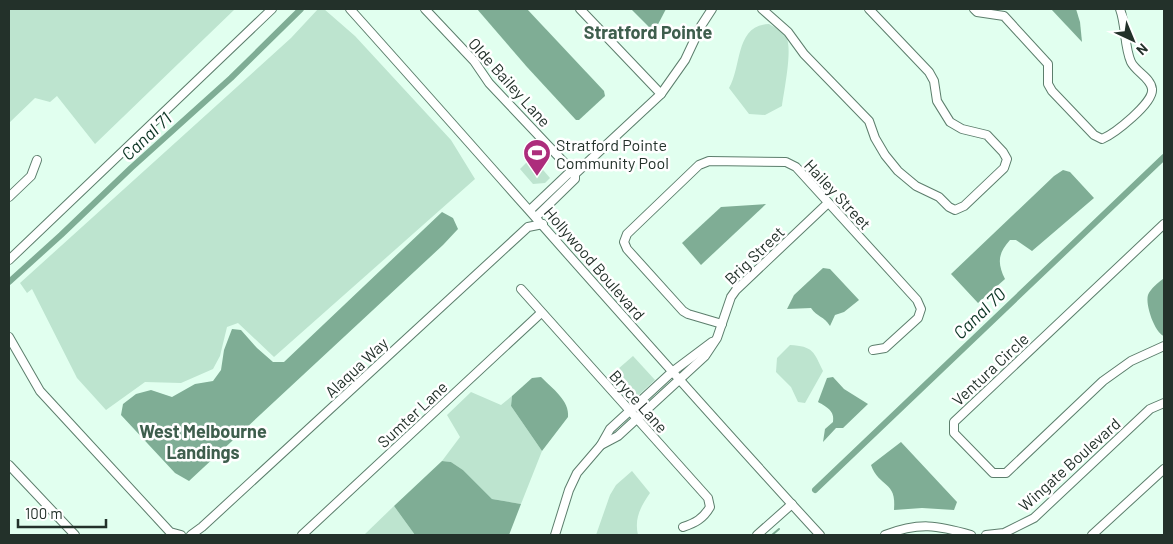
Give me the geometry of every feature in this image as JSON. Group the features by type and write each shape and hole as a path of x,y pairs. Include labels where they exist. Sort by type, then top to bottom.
{"street":[{"path":"9,260 272,9"},
{"name":"Hollywood Boulevard","path":"350,9 543,224 679,380 820,535"},
{"name":"Olde Bailey Lane","path":"425,9 474,61 489,82 575,174"},
{"path":"580,9 661,94"},
{"path":"536,217 575,179 575,174 661,94 685,60 701,26 712,9"},
{"path":"762,9 788,32 804,54 869,122 875,138 885,155 898,171 916,186 939,197 949,207 955,210 964,206 1004,168 1007,160 1004,152 987,135 962,129 950,122 937,101 934,81 929,72 869,9"},
{"path":"974,9 977,12 1004,16 1048,64 1048,84 1052,91 1094,135 1102,139 1111,135 1149,101 1152,90 1149,82 1138,72 1131,61 1120,9"},
{"path":"9,197 31,176 37,160"},
{"name":"Hailey Street","path":"722,324 688,314 684,311 627,249 624,242 627,234 699,165 709,161 786,162 796,167 917,300 921,309 918,318 885,348 873,350"},
{"path":"530,210 569,173 575,174"},
{"name":"Brig Street","path":"601,445 618,436 704,356 717,338 731,297 736,290 828,203"},
{"name":"Alaqua Way","path":"191,535 202,527 528,227 543,224"},
{"name":"Ventura Circle","path":"1164,224 954,422 954,433 993,473 1006,473 1103,381 1131,361 1164,346"},
{"name":"Bryce Lane","path":"521,289 708,498 710,507 707,513 696,523 683,527"},
{"name":"Sumter Lane","path":"302,535 541,313"},
{"path":"9,338 40,392 170,532 181,535"},
{"path":"554,535 569,490 577,473 601,445 610,429 672,372 717,338"},
{"name":"Wingate Boulevard","path":"986,535 1004,532 1034,518 1150,409 1164,403"},
{"path":"9,465 75,535"},
{"path":"1092,535 1164,470"},
{"path":"757,535 792,504"},
{"path":"885,535 925,525 972,535"}],"shaded area":[{"path":"9,9 235,9 95,144 57,96 50,102 35,98 9,123"},
{"path":"318,9 324,9 355,36 451,140 475,179 274,357 238,323 227,327 220,356 213,369 181,383 145,382 106,410 77,378 32,289 27,293 20,283 291,38"},
{"path":"477,9 527,9 604,91 605,96 579,120 576,120"},
{"path":"631,9 666,9 654,32"},
{"path":"1051,9 1076,9 1080,22 1082,42"},
{"path":"769,24 783,34 787,39 788,45 789,53 782,106 765,115 749,114 729,88 741,48 750,31 758,26"},
{"path":"532,157 550,178 545,183 533,184 520,169"},
{"path":"1063,170 1070,172 1094,198 1032,251 1016,240 1010,240 1003,249 1000,258 1005,279 978,303 951,274 1054,176"},
{"path":"766,204 701,265 682,243 721,207"},
{"path":"442,212 453,218 458,229 443,245 189,481 175,473 121,415 123,404 136,394 151,390 172,397 195,384 213,381 221,370 224,350 232,329 241,330 273,362 284,362"},
{"path":"823,268 830,269 859,300 844,312 835,315 830,326 811,308 787,309 794,295"},
{"path":"1164,278 1164,336 1157,330 1154,324 1147,300 1151,290"},
{"path":"790,345 804,347 812,351 823,371 805,403 798,402 791,387 776,372 777,358"},
{"path":"633,356 655,380 632,401 610,376"},
{"path":"541,377 563,400 568,411 568,417 542,451 511,406 512,396 532,378"},
{"path":"833,377 844,389 868,404 843,428 836,428 823,442 825,429 833,422 833,415 830,410 818,402 827,378"},
{"path":"471,392 501,405 512,396 511,406 542,451 521,504 492,499 463,470 451,462 442,461 460,437 447,415"},
{"path":"901,442 957,502 954,510 922,508 894,510 893,494 878,478 871,465"},
{"path":"442,461 451,462 463,470 492,499 521,504 509,535 415,535 394,506"},
{"path":"632,471 650,493 639,512 637,523 638,535 596,535 610,495 616,485"},
{"path":"394,506 415,535 364,535"}],"waterway":[{"name":"Canal 71","path":"9,282 231,78 301,9"},
{"name":"Canal 70","path":"815,490 1164,157"},
{"path":"772,535 779,529"}],"place":[{"name":"Stratford Pointe Community Pool","path":"537,177"}],"district":[{"name":"Stratford Pointe","path":"648,32"},
{"name":"West Melbourne Landings","path":"203,441"}]}
